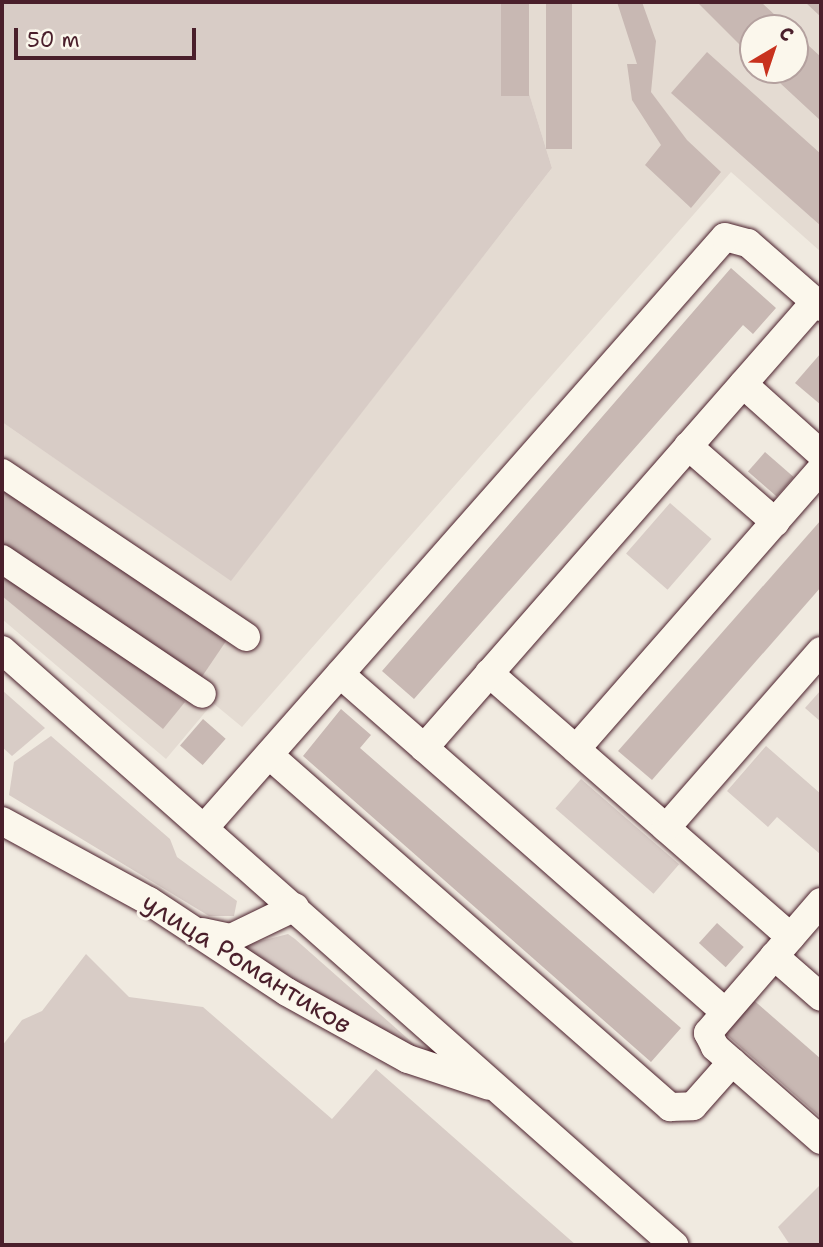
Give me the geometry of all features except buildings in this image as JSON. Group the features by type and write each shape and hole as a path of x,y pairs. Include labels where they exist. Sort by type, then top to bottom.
{"street":[{"path":"205,827 725,237 748,243 818,305 743,384 424,748"},
{"path":"743,384 821,454"},
{"path":"688,446 775,523"},
{"path":"576,749 821,469"},
{"path":"2,473 246,637"},
{"path":"2,559 202,694"},
{"name":"улица Романтиков","path":"2,650 674,1245"},
{"path":"666,828 821,651"},
{"path":"489,673 666,828 783,946 821,997"},
{"path":"340,674 725,1012"},
{"path":"269,755 670,1107 693,1106 732,1062"},
{"name":"улица Романтиков","path":"4,825 196,931 408,1059 500,1090"},
{"path":"821,902 725,1012 709,1040 821,1140"},
{"path":"196,931 231,938 295,907"}],"shaded area":[{"path":"2,2 501,2 552,168 231,581 2,422"},
{"path":"501,2 821,2 821,252 731,172 242,727 213,703 166,759 2,619 2,422 231,580 552,168"},
{"path":"670,503 712,539 668,590 626,554"},
{"path":"2,690 45,728 12,756 2,747"},
{"path":"821,690 821,722 805,708"},
{"path":"51,736 170,839 177,857 237,901 234,916 209,916 9,795 14,762"},
{"path":"766,746 821,794 820,854 777,817 768,827 727,791"},
{"path":"581,779 679,864 654,894 555,808"},
{"path":"288,934 424,1053 248,960 245,945"},
{"path":"86,954 129,997 203,1007 332,1119 376,1069 576,1245 2,1245 2,1046 22,1020 42,1011"},
{"path":"821,1184 821,1245 790,1245 778,1227"}]}
